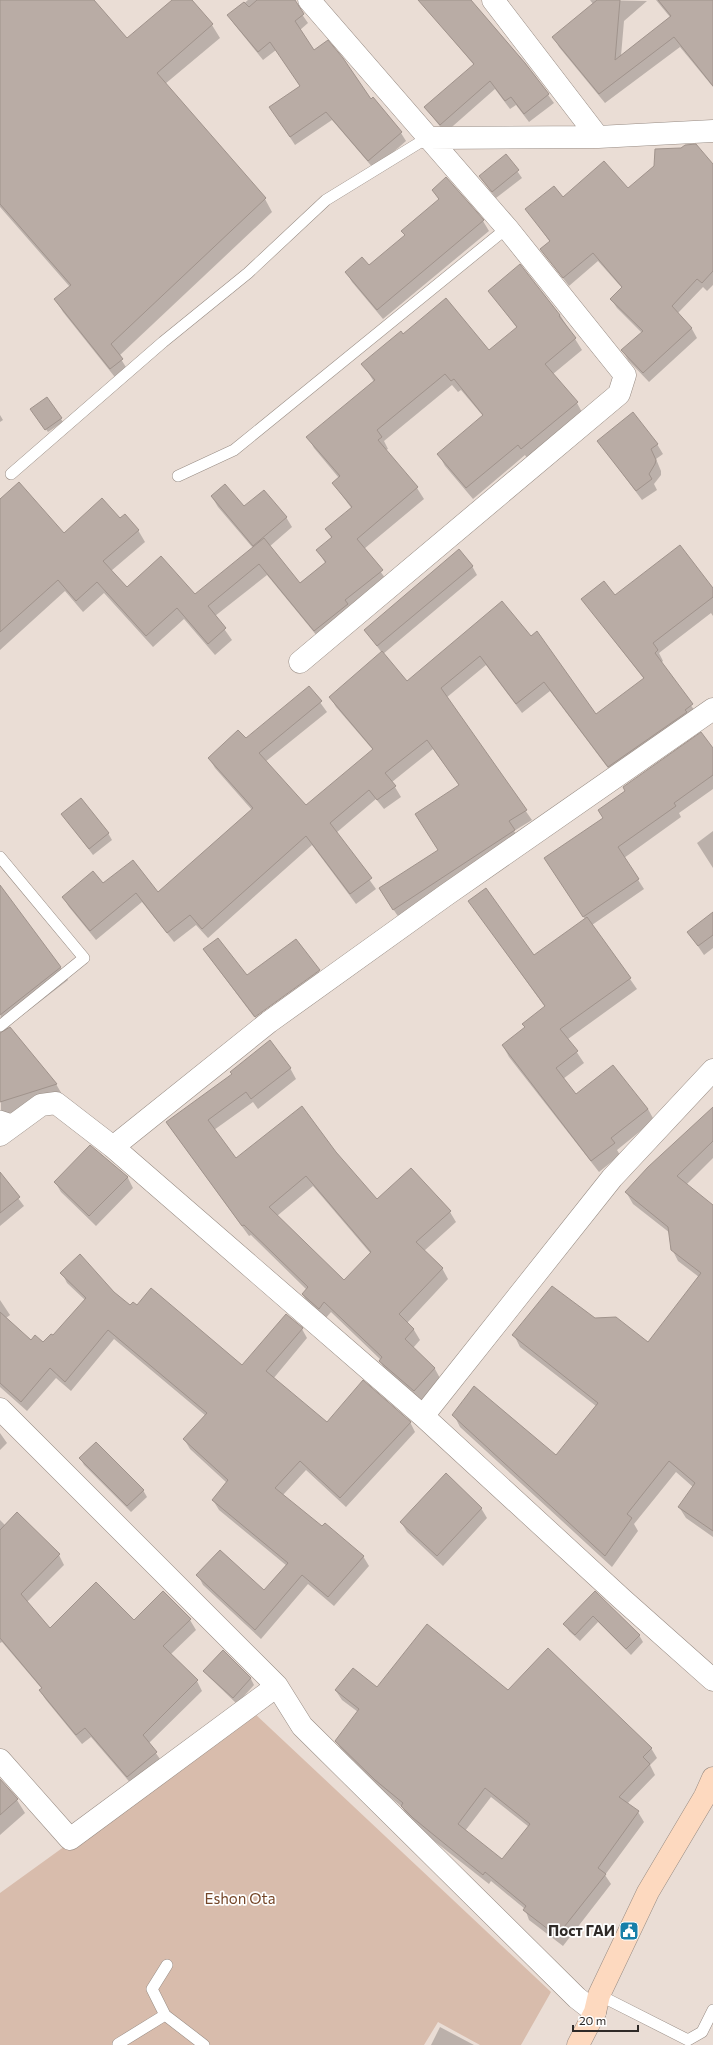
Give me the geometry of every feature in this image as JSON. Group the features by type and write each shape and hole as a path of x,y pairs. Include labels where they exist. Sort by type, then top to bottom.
{"main road":[{"path":"578,2045 648,1892 710,1791"}],"street":[{"path":"300,662 619,394 624,375 507,228 427,138 309,0"},
{"path":"493,0 598,137"},
{"path":"427,138 598,137 713,131"},
{"path":"113,1147 269,1022 446,895 713,709"},
{"path":"423,1416 612,1178 713,1070"},
{"path":"0,1135 9,1119 41,1104 56,1103 113,1147 423,1416 713,1680"},
{"path":"0,1408 277,1686 302,1726 577,1998 597,2004"},
{"path":"0,1760 70,1839 277,1686"}],"lane":[{"path":"11,474 163,342 248,273 326,200 427,138"},
{"path":"178,476 234,450 507,228"},
{"path":"0,857 84,958 0,1026"},
{"path":"167,1965 152,1989 165,2015 204,2045"},
{"path":"597,2004 688,2040 702,2032 713,2010"},
{"path":"118,2044 165,2015"}],"green space":[{"name":"Eshon Ota","path":"252,1711 551,1992 521,2045 480,2045 438,2022 424,2045 0,2045 0,1893"}],"building":[{"path":"0,0 94,0 127,38 172,0 192,0 213,24 157,73 266,198 111,344 123,359 110,369 54,299 71,285 0,204"},
{"path":"257,0 295,0 304,14 295,21 314,50 328,40 343,58 371,99 373,97 402,132 368,161 326,112 290,137 269,107 300,86 270,42 258,52 227,15 244,2 249,7"},
{"path":"418,0 471,0 525,63 549,94 524,114 511,97 505,101 490,81 440,125 424,107 474,64"},
{"path":"597,0 620,0 615,60 671,16 658,0 713,0 713,86 674,37 599,94 552,37"},
{"path":"696,144 713,164 713,271 702,283 697,279 672,306 692,328 643,373 621,350 643,331 610,299 622,287 593,253 563,278 540,249 550,241 525,209 554,186 563,197 604,161 628,188 654,166 655,149 681,148 685,145"},
{"path":"506,154 519,170 492,192 479,176"},
{"path":"446,177 484,220 377,310 345,272 362,257 369,265 405,235 401,231 439,199 432,190"},
{"path":"520,264 576,338 545,364 578,402 521,449 518,445 466,488 437,454 483,415 454,379 451,381 445,374 377,430 382,437 378,440 418,487 357,539 383,570 345,600 348,604 314,631 259,564 208,606 226,628 208,644 177,608 146,636 97,582 76,601 58,580 0,632 0,499 19,482 64,533 102,498 120,518 125,514 139,530 103,561 127,587 161,556 195,594 264,538 300,583 326,562 316,550 332,537 325,529 352,507 332,483 340,476 306,437 375,380 361,364 401,331 403,334 446,298 489,350 517,327 488,291"},
{"path":"47,397 62,418 45,430 30,409"},
{"path":"633,412 658,444 651,449 656,460 649,474 652,479 636,491 597,441"},
{"path":"225,484 244,506 264,490 287,517 253,546 211,496"},
{"path":"680,545 713,588 713,597 653,643 658,650 655,653 693,704 685,710 687,712 608,767 544,682 516,704 480,656 441,688 527,810 509,821 515,830 393,910 379,888 438,850 415,814 459,785 427,740 385,773 396,786 377,800 369,790 330,823 372,878 350,894 306,836 202,929 190,915 167,933 136,893 90,931 62,897 93,871 103,883 133,860 158,892 253,808 208,758 238,730 246,738 309,686 322,701 259,753 306,805 373,749 329,697 382,651 407,681 502,601 531,636 537,631 596,714 644,678 581,599 604,581 615,595"},
{"path":"459,549 473,566 377,646 364,630"},
{"path":"701,732 713,748 713,775 674,803 676,806 618,847 639,879 583,917 544,858 603,818 598,810 625,791 623,787"},
{"path":"81,798 109,833 89,849 61,814"},
{"path":"0,885 61,967 0,1015"},
{"path":"486,888 534,955 587,917 631,978 560,1029 578,1051 556,1068 576,1094 613,1065 648,1109 611,1138 615,1143 591,1161 502,1045 525,1027 522,1024 545,1006 468,901"},
{"path":"713,912 713,935 698,946 687,932"},
{"path":"218,938 247,975 296,939 320,970 255,1017 203,949"},
{"path":"10,1027 57,1084 0,1102 0,1033"},
{"path":"270,1040 291,1068 251,1099 246,1092 208,1120 236,1158 302,1106 336,1152 377,1199 411,1168 451,1211 416,1242 443,1268 399,1314 414,1329 405,1339 435,1368 414,1391 379,1361 382,1357 324,1302 319,1309 302,1294 308,1287 244,1225 242,1226 166,1122 232,1074 230,1072","holes":["306,1176 371,1252 344,1280 269,1207"]},
{"path":"713,1107 713,1141 677,1176 713,1205 713,1531 678,1507 695,1483 669,1461 627,1514 632,1518 605,1556 452,1415 474,1386 556,1455 598,1403 512,1335 552,1286 595,1318 616,1317 648,1342 701,1273 671,1250 668,1227 625,1192 648,1167"},
{"path":"90,1145 128,1177 89,1216 54,1182"},
{"path":"0,1172 20,1197 0,1213"},
{"path":"80,1254 114,1292 130,1305 133,1302 137,1305 151,1288 242,1365 286,1314 303,1328 266,1371 327,1422 363,1380 411,1422 340,1498 300,1461 275,1488 322,1526 325,1523 364,1556 328,1597 302,1575 255,1630 196,1575 220,1550 264,1590 288,1563 212,1500 228,1480 183,1439 207,1413 108,1330 65,1382 50,1368 21,1402 0,1383 0,1312 31,1340 35,1335 43,1342 51,1334 53,1335 86,1298 60,1273"},
{"path":"96,1442 144,1490 127,1506 79,1458"},
{"path":"446,1473 482,1508 437,1556 400,1522"},
{"path":"17,1512 60,1554 21,1594 50,1628 96,1582 134,1620 163,1591 191,1619 163,1646 198,1680 143,1735 157,1752 127,1777 85,1728 76,1735 39,1690 42,1688 0,1638 0,1530"},
{"path":"595,1591 640,1635 626,1649 593,1616 575,1635 563,1624"},
{"path":"427,1624 508,1690 548,1648 652,1748 643,1757 650,1764 619,1797 639,1811 598,1868 606,1874 557,1936 523,1910 526,1906 485,1872 483,1875 413,1818 401,1806 403,1803 375,1780 335,1741 359,1709 335,1690 353,1668 377,1687","holes":["485,1788 530,1824 502,1859 458,1824"]},
{"path":"223,1650 251,1678 233,1698 203,1671"},
{"path":"0,1779 18,1799 0,1815"}],"place":[{"name":"Пост ГАИ","path":"629,1931"}]}
